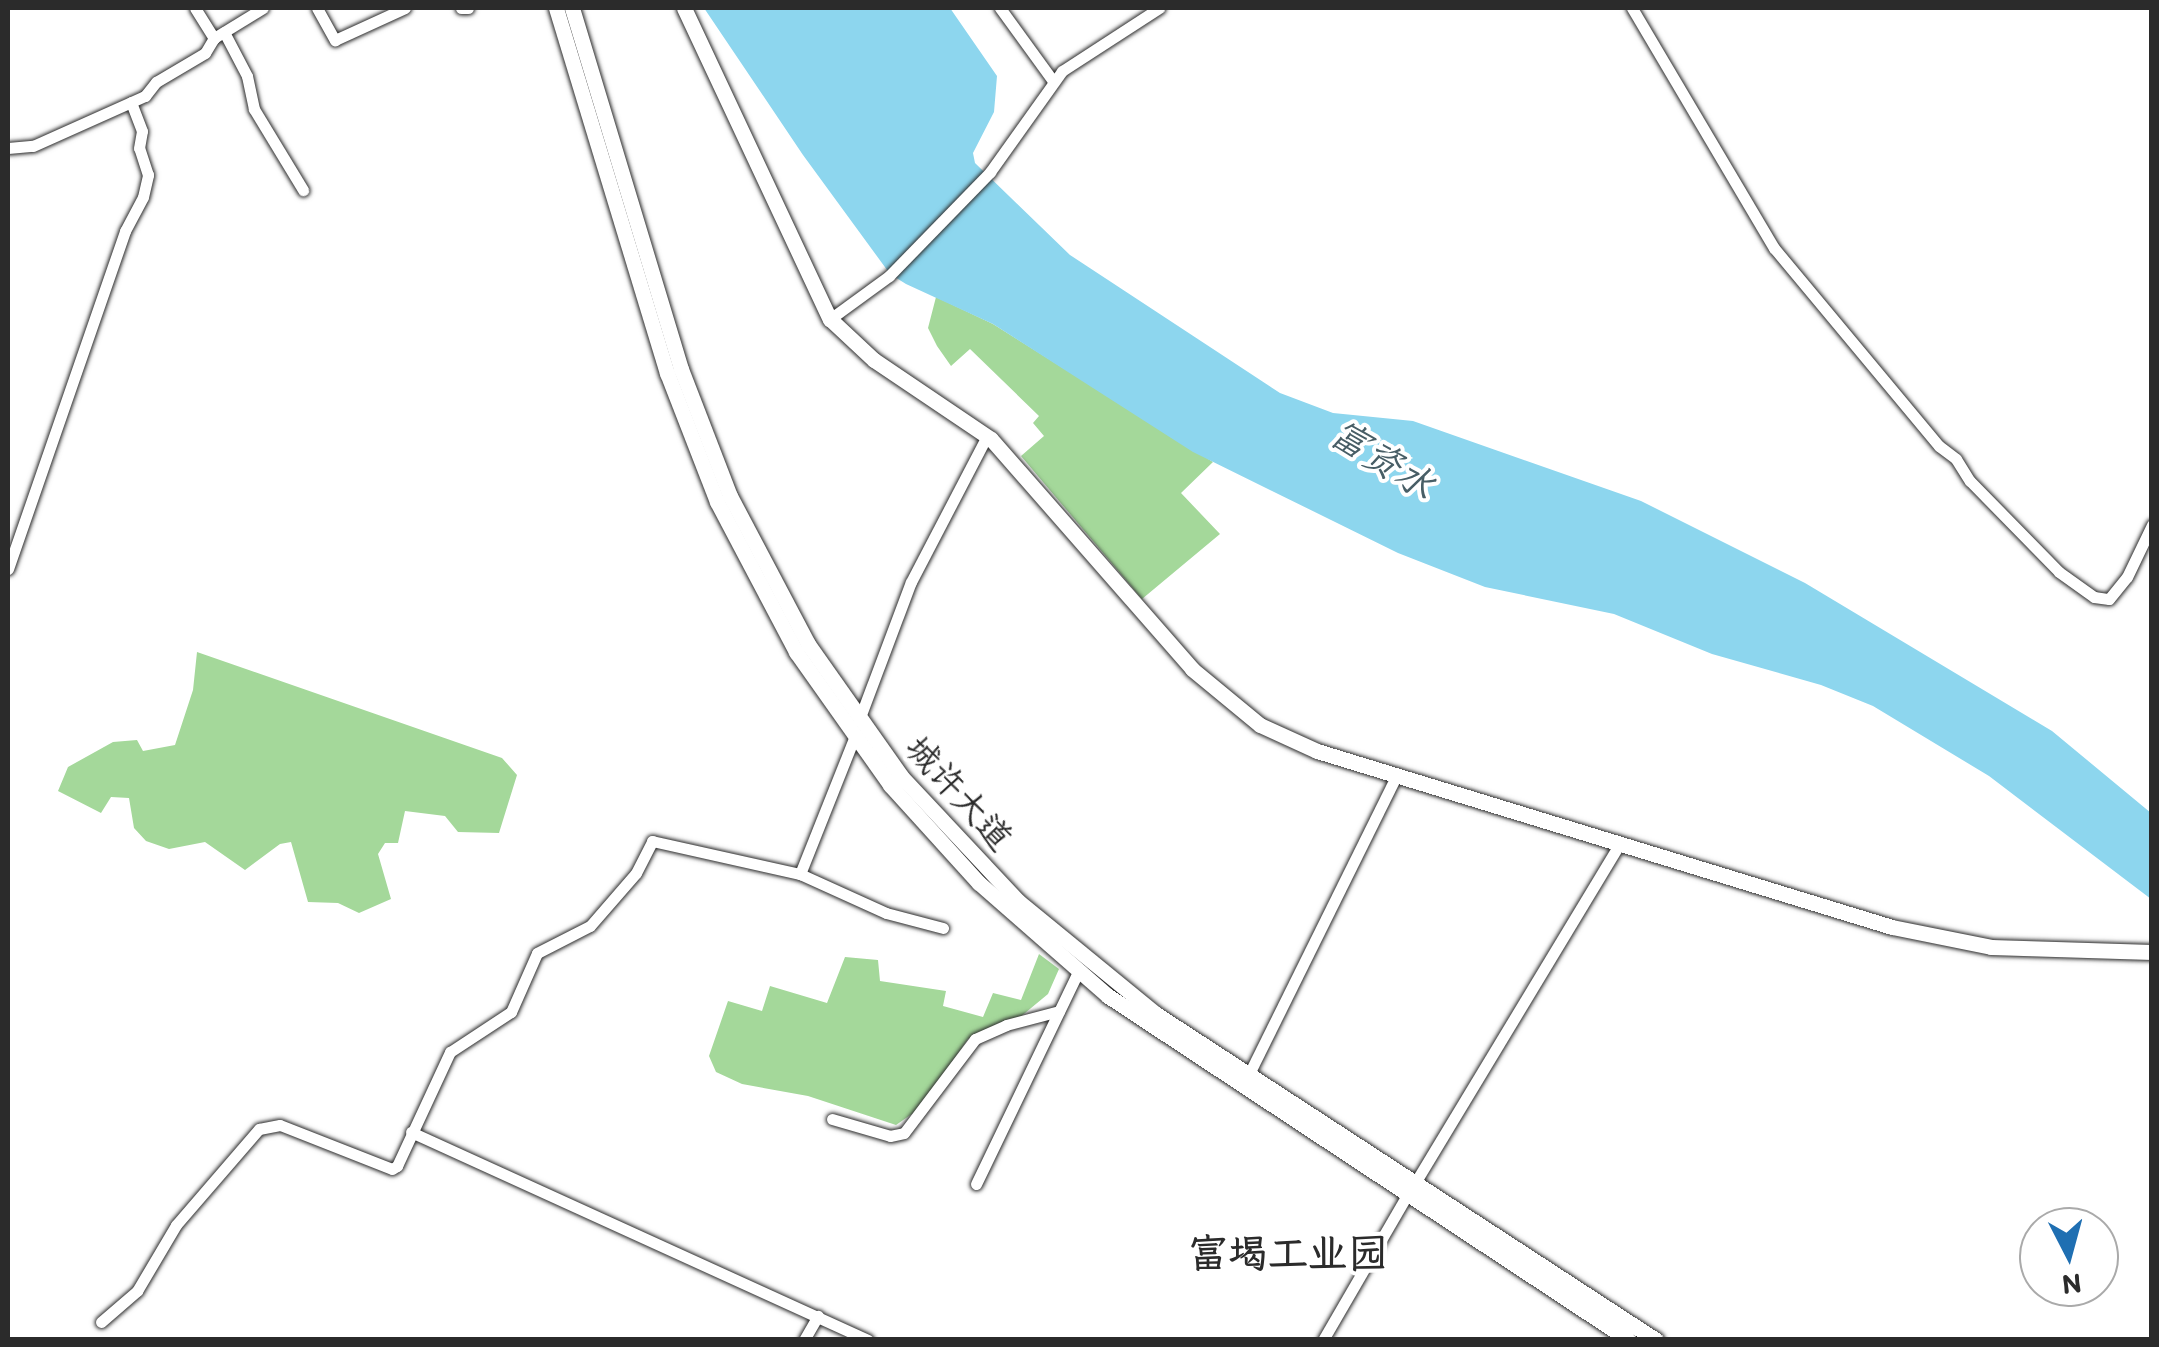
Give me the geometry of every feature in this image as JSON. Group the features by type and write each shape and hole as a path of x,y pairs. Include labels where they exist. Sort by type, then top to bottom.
{"main road":[{"name":"城许大道","path":"556,8 652,326 702,466 777,621 854,738 948,852 1078,972 1148,1026 1656,1340"},
{"name":"城许大道","path":"572,8 666,322 715,461 767,573 858,720 930,811 1038,918 1156,1014 1250,1074 1629,1340"},
{"path":"684,8 830,319 874,360 987,436 1192,669 1229,703 1297,744 1854,917 1931,936 2011,949 2152,952"}],"street":[{"path":"195,8 247,76 254,109 303,190"},
{"path":"8,148 33,146 131,102 205,54 219,35 263,8"},
{"path":"317,8 334,40 405,8"},
{"path":"1000,8 1053,80"},
{"path":"830,319 889,276 990,172 1053,80 1072,62 1159,8"},
{"path":"1632,8 1774,248 1939,446 1956,459 1970,481 2059,572 2094,597 2109,598 2128,577 2152,525"},
{"path":"8,568 124,231 144,198 148,175 138,145 142,131 131,102"},
{"path":"858,720 911,582 987,436"},
{"path":"800,874 854,738"},
{"path":"1250,1074 1397,775"},
{"path":"102,1322 137,1291 176,1225 258,1129 280,1125 392,1169 450,1052 510,1012 537,953 590,926 636,873 652,841 800,874 886,913 943,928"},
{"path":"1323,1340 1620,844"},
{"path":"976,1184 1078,972"},
{"path":"832,1119 890,1136 904,1133 974,1039 1006,1025 1059,1011"},
{"path":"411,1132 868,1340"},
{"path":"804,1340 818,1316"}],"green space":[{"path":"936,297 993,324 1213,462 1181,493 1220,534 1142,599 1021,456 1044,436 1033,423 1039,416 970,349 951,366 937,346 928,328"},
{"path":"197,652 502,758 517,775 499,833 458,832 445,816 405,811 398,843 385,843 378,854 391,899 359,913 338,903 308,902 291,842 280,844 245,870 205,842 169,849 146,841 134,828 129,798 111,797 101,813 58,791 68,767 113,742 137,740 143,751 175,745 193,690"},
{"path":"1039,954 1059,969 1048,994 1019,1018 968,1039 919,1109 896,1125 808,1096 742,1084 716,1072 709,1056 728,1001 762,1011 770,986 827,1003 845,957 878,960 880,981 946,991 943,1006 983,1017 993,993 1021,1000"}],"water":[{"name":"富资水","path":"704,8 950,8 997,76 994,112 973,153 975,163 1070,255 1280,393 1333,413 1413,421 1641,501 1805,583 2052,731 2151,813 2151,899 1989,776 1873,706 1821,685 1712,654 1614,614 1485,587 1398,553 1193,452 993,324 906,284 890,274 803,155"}],"district":[{"name":"富堨工业园","path":"1288,1253"}]}
